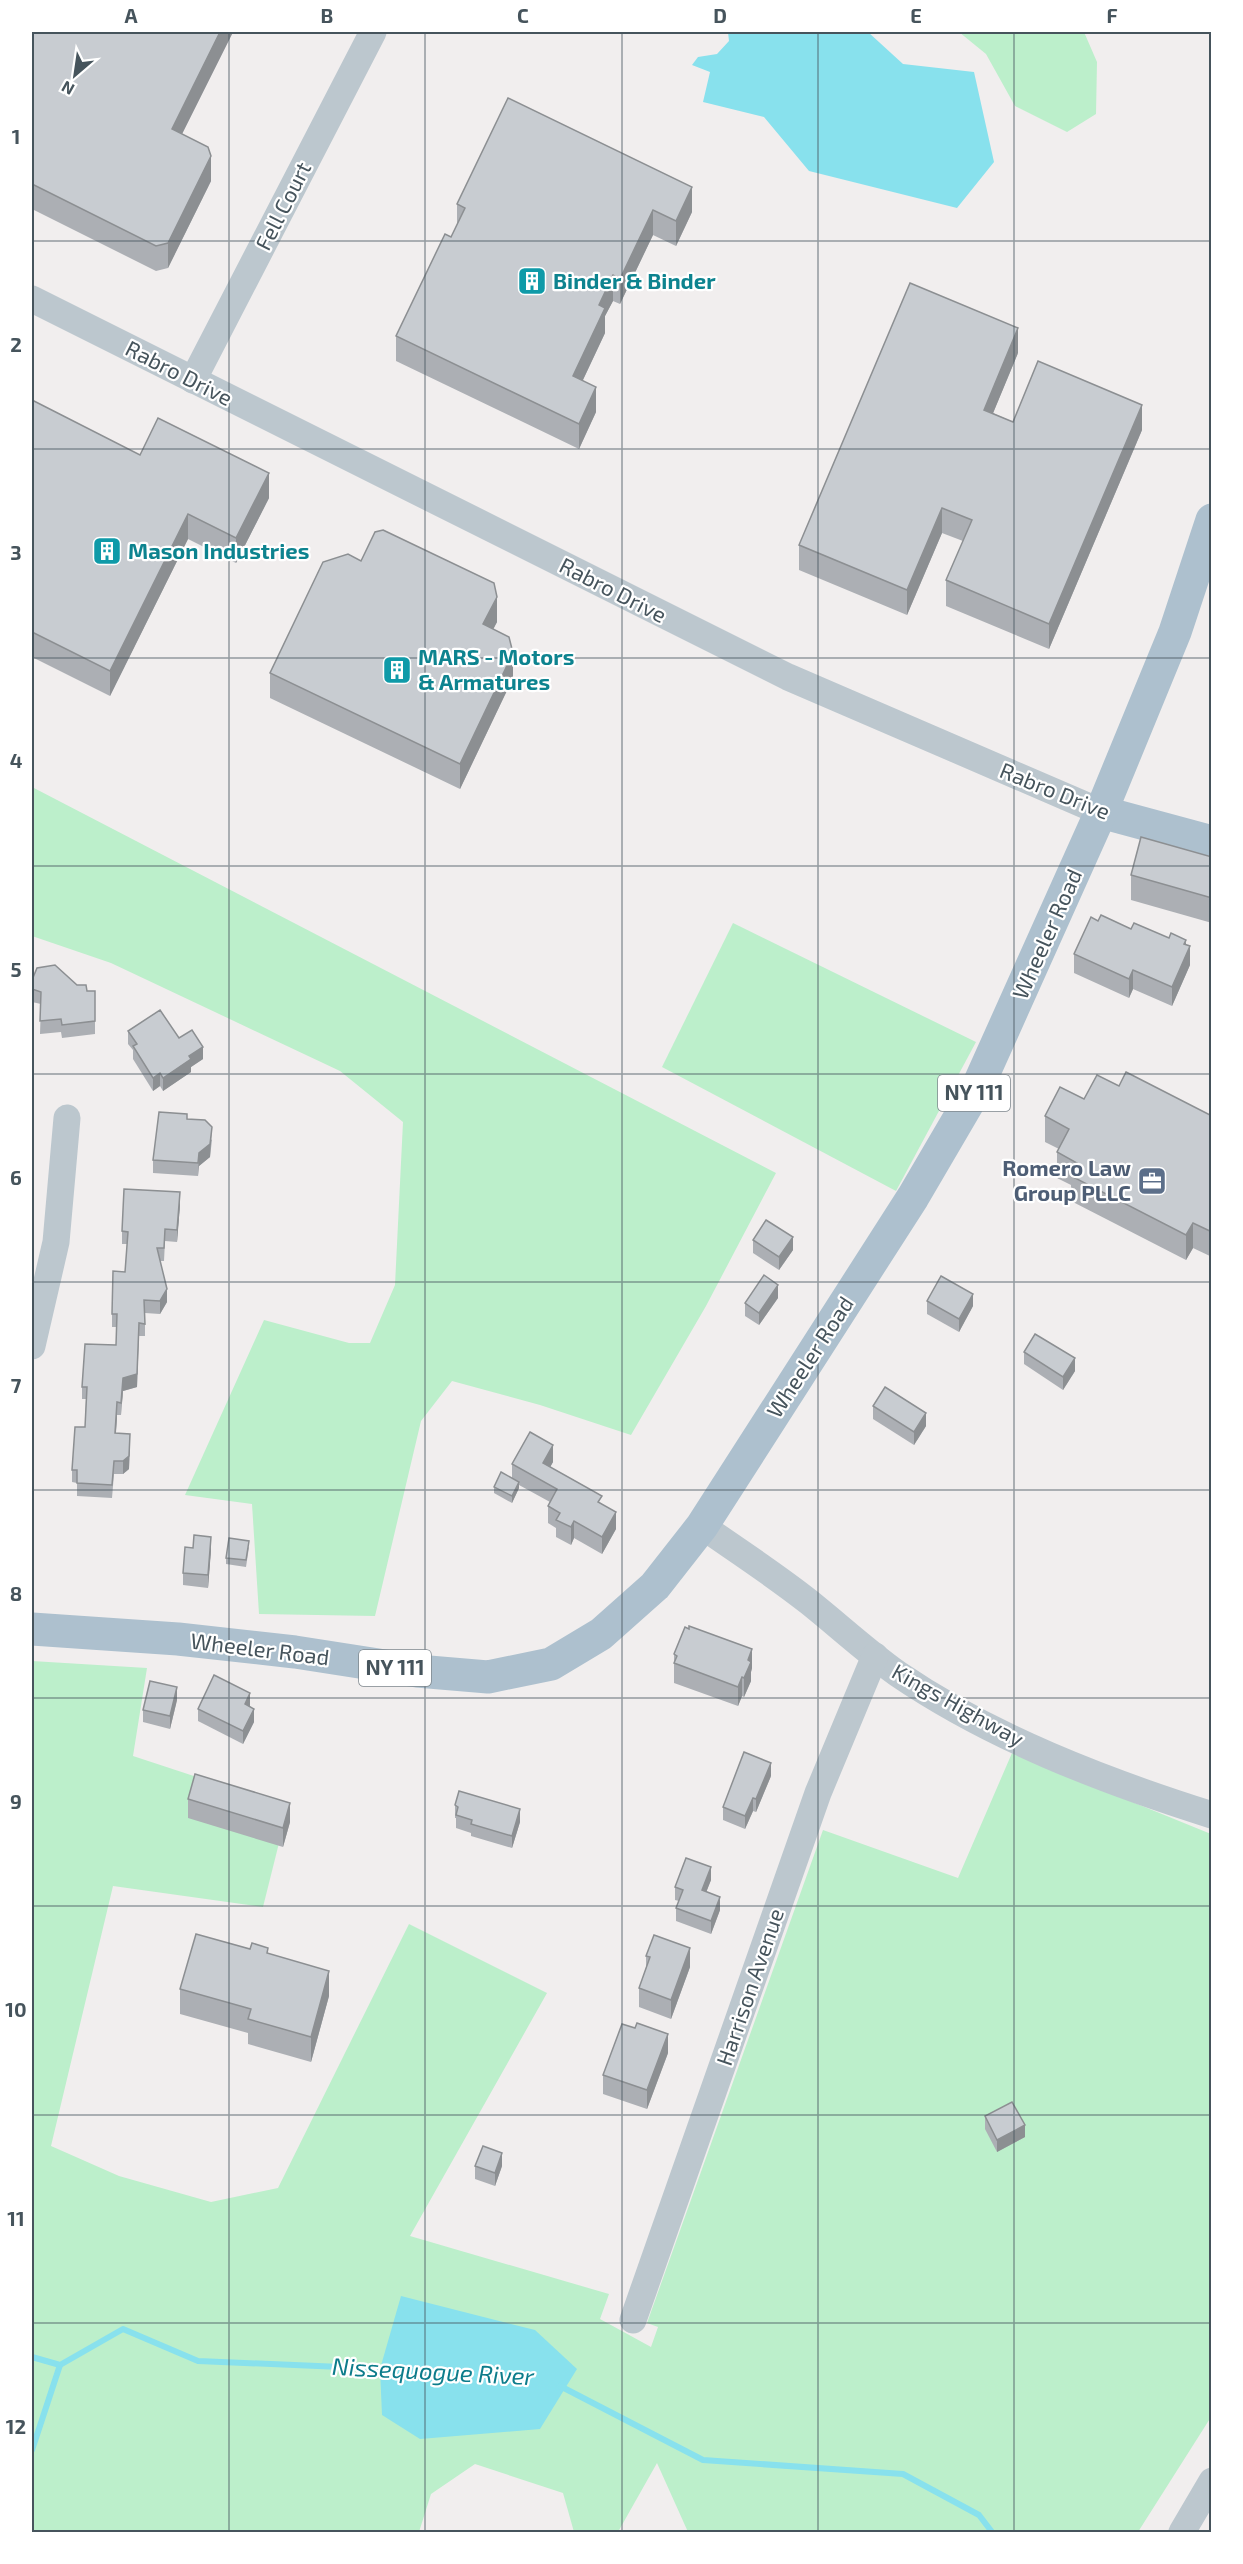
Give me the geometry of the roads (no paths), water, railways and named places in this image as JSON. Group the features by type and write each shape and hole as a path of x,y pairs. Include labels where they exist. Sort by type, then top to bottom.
{"main road":[{"name":"Wheeler Road","path":"32,1629 178,1639 294,1652 417,1671 488,1677 551,1664 601,1634 655,1586 702,1526 913,1197 978,1086 1101,812 1175,632 1212,520"},
{"name":"Rabro Drive","path":"1101,812 1212,842"}],"street":[{"name":"Fell Court","path":"193,380 373,32"},
{"name":"Rabro Drive","path":"32,299 788,677 1101,812"},
{"path":"32,1346 56,1242 67,1118"},
{"name":"Kings Highway","path":"702,1526 808,1601 875,1656 920,1688 1026,1743 1126,1786 1212,1815"},
{"name":"Harrison Avenue","path":"633,2320 818,1793 875,1656"},
{"path":"1182,2532 1212,2481"}],"water":[{"path":"728,32 868,32 903,64 974,72 994,162 957,208 809,171 764,117 703,102 710,72 692,65 698,57 717,54 729,41"},
{"path":"401,2296 535,2330 577,2369 540,2429 420,2439 382,2415 380,2369"}],"waterway":[{"name":"Nissequogue River","path":"32,2357 60,2365 123,2329 198,2361 387,2369"},
{"path":"32,2450 60,2365"},
{"name":"Nissequogue River","path":"560,2386 703,2460 903,2474 979,2515 992,2532"}],"place":[{"name":"Binder & Binder","path":"532,281"},
{"name":"Mason Industries","path":"107,551"},
{"name":"MARS - Motors & Armatures","path":"397,670"},
{"name":"Romero Law Group PLLC","path":"1152,1181"}]}
